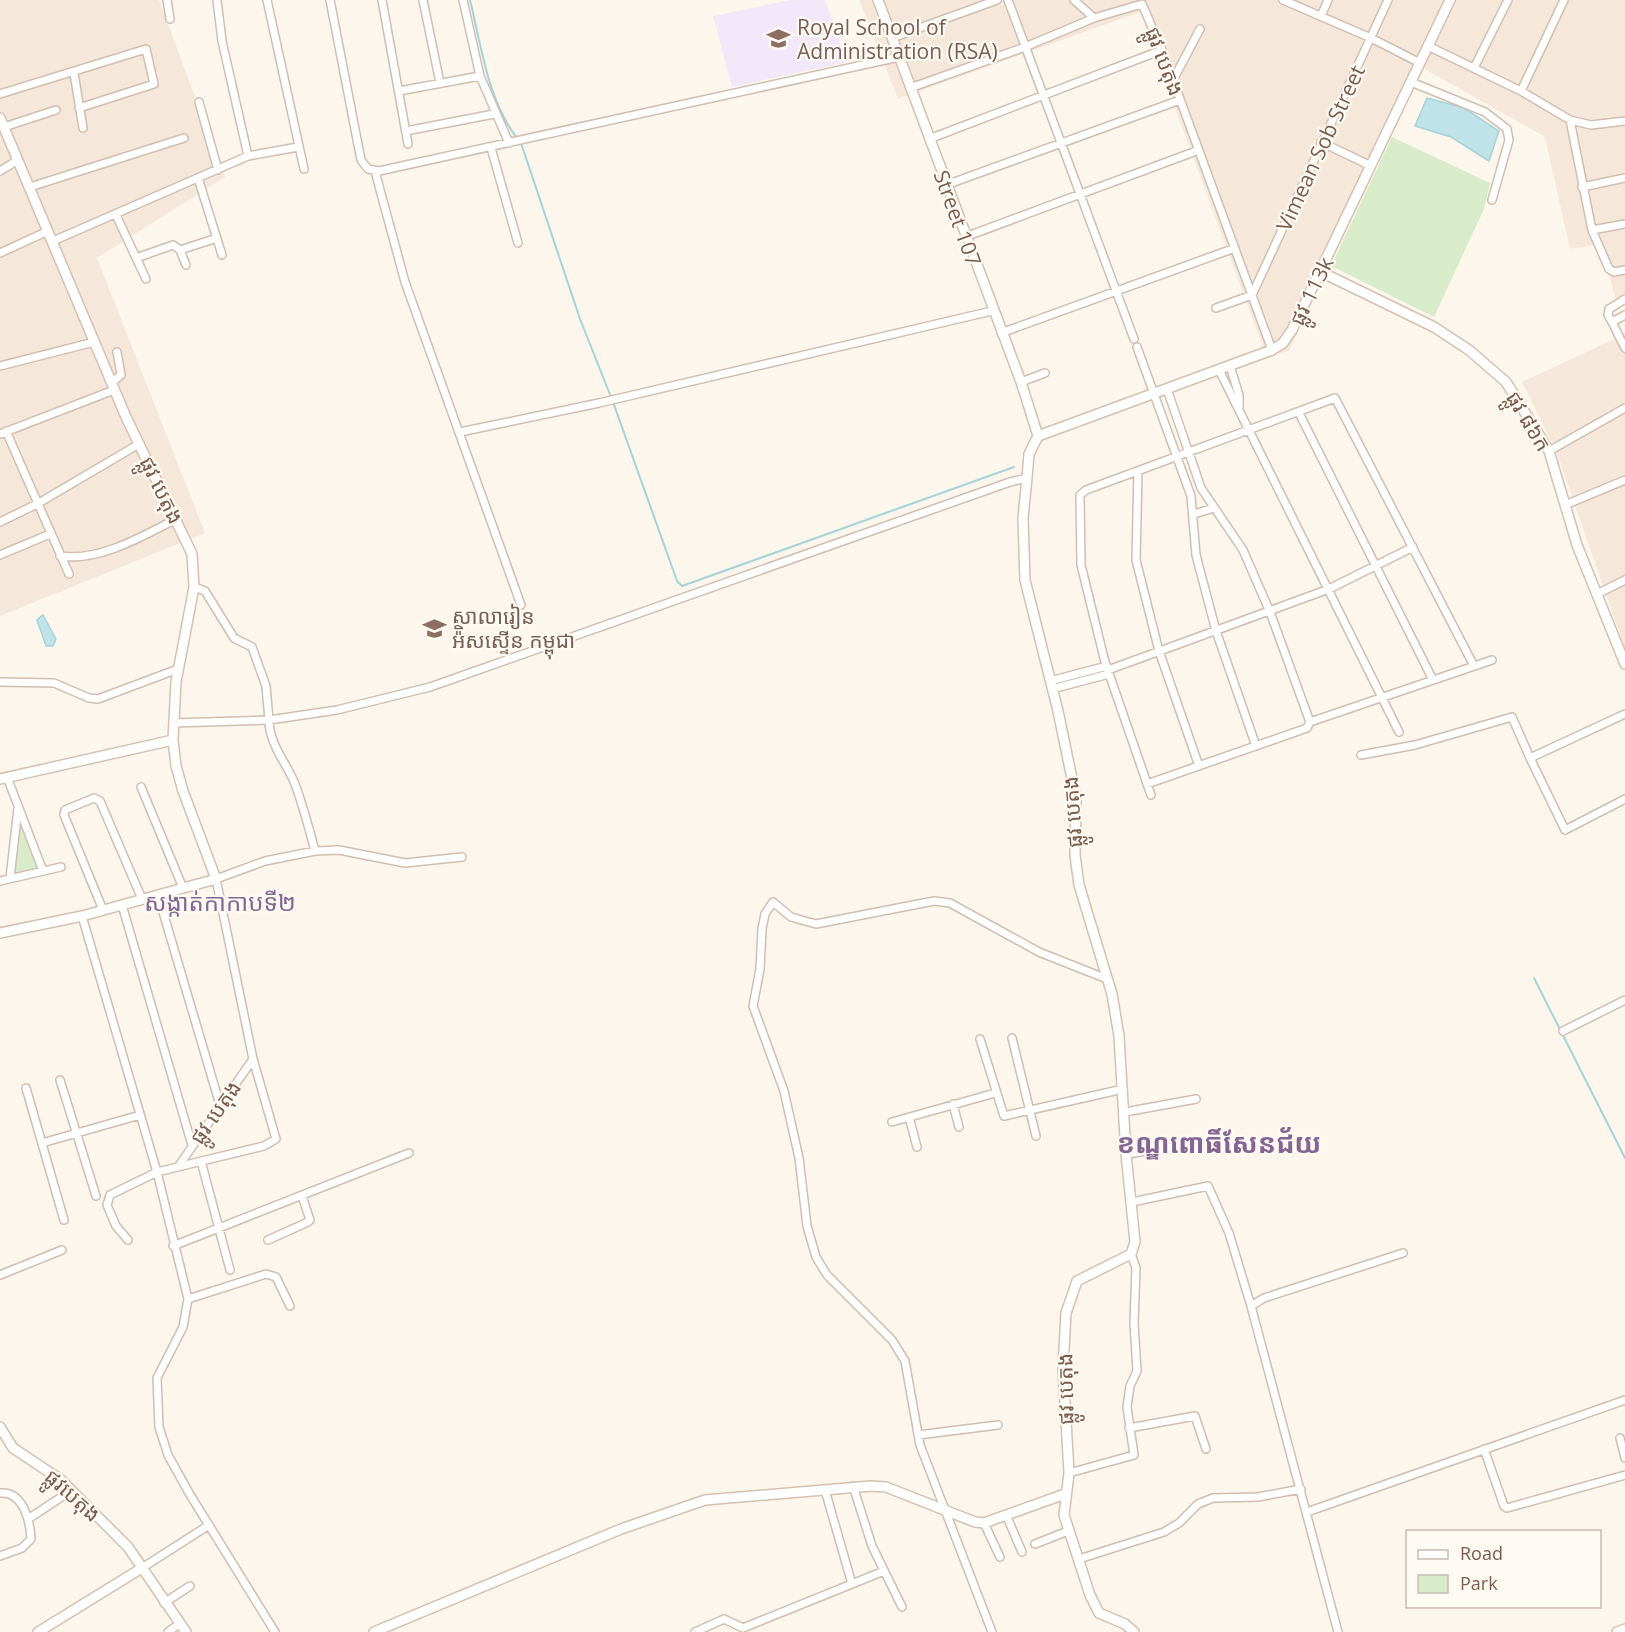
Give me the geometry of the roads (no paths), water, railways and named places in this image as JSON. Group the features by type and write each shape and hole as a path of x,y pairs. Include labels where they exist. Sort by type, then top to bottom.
{"street":[{"path":"167,0 170,19"},
{"path":"218,0 222,41 248,156"},
{"path":"267,0 304,169"},
{"path":"330,0 359,153 366,167 379,171 899,57"},
{"path":"382,0 408,144"},
{"path":"423,0 440,83"},
{"path":"463,0 480,76 494,114 511,143"},
{"name":"Street 107","path":"878,0 992,310 1021,382 1038,436"},
{"path":"892,38 997,0"},
{"path":"1008,0 1191,496 1195,552 1216,631 1256,746"},
{"path":"1074,0 1094,18"},
{"path":"1282,0 1371,38 1420,63"},
{"path":"1321,16 1328,0"},
{"name":"Vimean Sob Street","path":"1252,295 1388,0"},
{"name":"ផ្លូវ 113k","path":"1038,436 1230,366 1272,350 1283,343 1292,330 1321,272 1450,0"},
{"path":"1474,68 1508,0"},
{"path":"1521,91 1563,0"},
{"name":"ផ្លូវ បេតុង","path":"910,88 1025,47 1094,18 1142,4 1162,50 1272,350"},
{"path":"1173,80 1200,29"},
{"path":"1428,46 1521,91 1570,120 1591,125 1625,121"},
{"path":"0,94 74,73 145,49 154,84 79,108"},
{"path":"929,139 1162,50"},
{"path":"74,73 83,128"},
{"path":"399,91 480,76"},
{"path":"1411,82 1485,112 1508,129 1509,140 1492,200"},
{"path":"946,185 1180,100"},
{"path":"199,102 218,170"},
{"path":"3,130 56,110"},
{"path":"406,130 494,114"},
{"path":"1570,120 1592,230 1609,269 1614,272 1625,270"},
{"name":"ផ្លូវ បេតុង","path":"3,130 18,159 113,386 192,554 194,587 178,669 173,740 176,766 183,791 216,879"},
{"path":"30,187 184,138"},
{"path":"1321,142 1371,166"},
{"path":"53,241 248,156 298,147"},
{"path":"491,148 518,243"},
{"path":"965,237 1079,192 1198,150"},
{"path":"0,171 18,159"},
{"path":"379,171 376,175 405,282 521,605"},
{"path":"198,178 222,255"},
{"path":"1582,187 1625,178"},
{"path":"116,215 146,279"},
{"path":"1592,230 1625,224"},
{"path":"0,253 48,231"},
{"path":"136,258 170,246 180,250 217,238"},
{"path":"1002,333 1235,249"},
{"path":"180,250 186,265"},
{"name":"ផ្លូវ ៨៦ក","path":"1321,272 1434,327 1469,350 1506,382 1549,451 1577,545 1597,594 1622,645 1625,664"},
{"path":"1216,308 1252,295"},
{"path":"1625,299 1610,309 1608,315 1625,348"},
{"path":"460,432 599,403 992,310"},
{"path":"1612,322 1625,315"},
{"path":"0,366 94,342"},
{"path":"69,574 3,433 113,386 121,375 117,352"},
{"path":"1230,366 1239,395 1239,410"},
{"path":"1219,370 1399,732"},
{"path":"1021,382 1045,373"},
{"path":"1147,784 1307,729 1310,722 1270,612 1243,550 1201,488 1167,389"},
{"path":"1151,795 1108,670 1081,565 1080,495 1086,490 1178,458 1335,398 1474,666"},
{"path":"1549,451 1625,408"},
{"path":"1299,413 1433,680"},
{"name":"ផ្លូវ បេតុង","path":"1038,436 1029,454 1023,518 1025,580 1052,685 1076,798 1075,855 1079,885 1107,979 1119,1036 1126,1154 1135,1242 1131,1254 1084,1275 1074,1285 1066,1313 1063,1368 1069,1473 1064,1515 1099,1613 1125,1624 1134,1632"},
{"path":"0,522 37,504 139,444"},
{"path":"1138,471 1136,556 1159,651 1199,766"},
{"path":"173,723 269,720 337,710 430,687 1010,482 1027,478"},
{"path":"1565,505 1625,480"},
{"path":"1194,514 1214,508"},
{"path":"60,556 77,556 108,549 176,519"},
{"path":"0,555 50,534"},
{"path":"1052,685 1108,670 1329,590 1413,547"},
{"path":"1597,594 1625,580"},
{"path":"194,587 206,591 234,638 252,646 266,686 273,742 301,802 315,851"},
{"path":"1310,722 1492,660"},
{"path":"0,682 54,683 89,698 98,699 178,669"},
{"path":"1530,758 1625,714"},
{"path":"1361,755 1415,745 1512,717 1565,830 1625,799"},
{"path":"43,871 19,806 4,778 173,740"},
{"path":"141,787 183,888"},
{"path":"103,910 64,814 65,810 94,798 100,801 142,899"},
{"path":"10,878 19,806"},
{"path":"0,933 82,916 216,879 265,861 315,851 339,850 405,864 462,857"},
{"path":"0,880 61,867"},
{"path":"128,1240 117,1226 106,1199 136,1180 157,1172 264,1146 276,1138 253,1059 216,879"},
{"path":"158,895 220,1105"},
{"path":"992,1632 918,1435 905,1361 892,1340 827,1275 816,1257 807,1226 799,1158 784,1090 753,1006 765,914 773,902 790,917 816,924 934,901 950,903 1039,952 1107,979"},
{"path":"122,905 192,1145"},
{"path":"82,916 157,1172 173,1246 188,1299 183,1327 157,1378 159,1426 168,1455 275,1632"},
{"path":"1563,1031 1625,1000"},
{"path":"1012,1038 1036,1136"},
{"path":"980,1039 994,1093 1004,1116 1122,1089"},
{"name":"ផ្លូវ បេតុង","path":"178,1167 253,1059"},
{"path":"60,1080 96,1196"},
{"path":"26,1088 64,1220"},
{"path":"892,1122 994,1093"},
{"path":"1125,1112 1196,1099"},
{"path":"953,1104 959,1127"},
{"path":"42,1143 140,1115"},
{"path":"909,1118 917,1147"},
{"path":"1126,1154 1194,1144"},
{"path":"173,1246 409,1153"},
{"path":"201,1161 230,1270"},
{"path":"1132,1202 1208,1186 1229,1233 1251,1306 1338,1632"},
{"path":"268,1240 310,1220 302,1196"},
{"path":"0,1275 62,1250"},
{"path":"1251,1306 1264,1298 1403,1253"},
{"path":"1069,1473 1133,1456 1127,1399 1137,1371 1134,1323 1136,1268 1131,1254"},
{"path":"188,1299 267,1274 276,1277 290,1306"},
{"path":"1306,1512 1625,1400"},
{"path":"1129,1428 1195,1416 1206,1449"},
{"path":"918,1435 998,1425"},
{"name":"ផ្លូវបេតុង","path":"0,1427 13,1448 72,1490 129,1547 164,1603 186,1632"},
{"path":"1620,1438 1625,1458"},
{"path":"1484,1449 1504,1506 1507,1508 1625,1475"},
{"path":"853,1486 872,1546 902,1607"},
{"path":"374,1632 621,1529 705,1500 853,1486 886,1487 975,1522 984,1523 1007,1517 1057,1495 1065,1494"},
{"path":"1079,1559 1164,1532 1179,1523 1198,1504 1214,1498 1258,1497 1301,1489"},
{"path":"28,1519 72,1490"},
{"path":"825,1490 852,1584"},
{"path":"0,1493 15,1496 28,1519 31,1539 22,1548 0,1556"},
{"path":"1007,1517 1022,1552"},
{"path":"984,1523 1000,1557"},
{"path":"38,1632 209,1525"},
{"path":"1035,1544 1068,1531"},
{"path":"695,1632 724,1619 743,1628 884,1571"},
{"path":"164,1603 190,1586"},
{"path":"168,1632 179,1624"},
{"path":"1617,1632 1625,1629"}],"water":[{"path":"1427,98 1464,108 1499,131 1489,161 1451,137 1415,126"},
{"path":"43,615 56,639 53,646 46,646 37,620"}],"waterway":[{"path":"470,0 492,90 507,123 517,138"},
{"path":"521,143 580,319 611,397"},
{"path":"613,402 677,581 682,586 1014,467"},
{"path":"1534,978 1625,1158"}],"place":[{"name":"Royal School of Administration (RSA)","path":"779,39"},
{"name":"សាលារៀន អ៉ិសស្ទើន កម្ពុជា","path":"434,628"}],"district":[{"name":"សង្កាត់កាកាបទី២","path":"220,901"},
{"name":"ខណ្ឌពោធិ៍សែនជ័យ","path":"1219,1142"}]}
